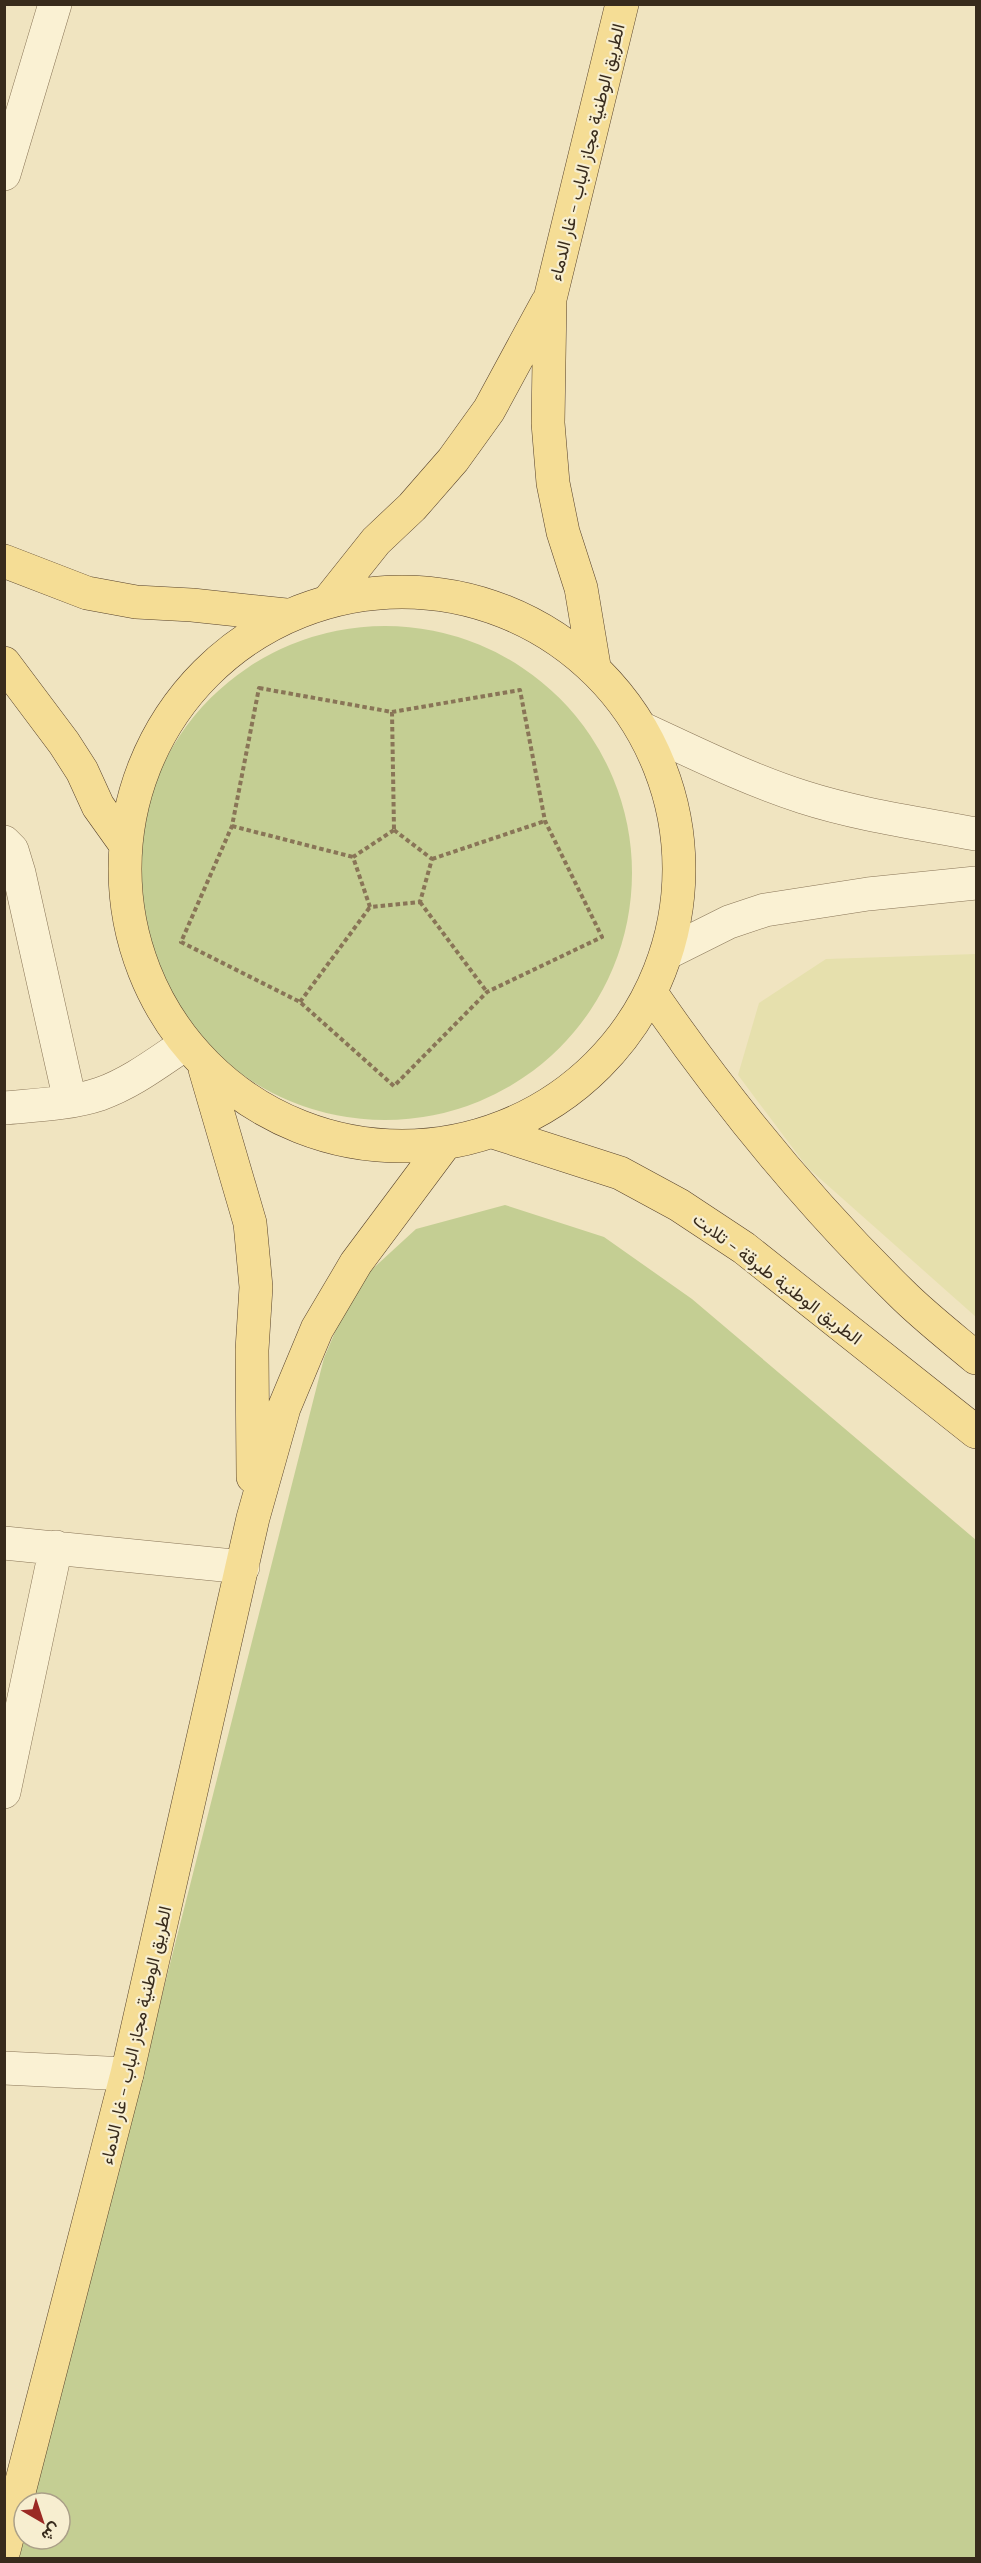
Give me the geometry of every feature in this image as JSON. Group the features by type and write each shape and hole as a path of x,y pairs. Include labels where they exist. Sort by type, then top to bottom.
{"main road":[{"name":"الطريق الوطنية مجاز الباب - غار الدماء","path":"594,666 581,588 563,532 554,483 548,423 550,299 622,4"},
{"name":"الطريق الوطنية مجاز الباب - غار الدماء","path":"329,600 376,541 412,507 453,460 489,410 550,299"},
{"path":"4,561 87,593 136,602 192,605 286,615"},
{"path":"400,590 471,598 537,624 594,666 643,729 672,800 680,876 667,953 651,993 611,1053 558,1100 493,1132 444,1144 380,1148 315,1135 256,1108 194,1057 133,949 123,841 140,771 174,707 224,654 286,615 329,600 400,590"},
{"path":"4,663 64,743 82,771 98,806 123,841"},
{"path":"651,993 724,1095 832,1221 902,1294 976,1358"},
{"name":"الطريق الوطنية مجاز الباب - غار الدماء","path":"194,1057 250,1223 256,1287 252,1350 254,1518"},
{"name":"الطريق الوطنية طبرقة - تلابت","path":"493,1132 620,1173 680,1205 744,1248 976,1432"},
{"name":"الطريق الوطنية مجاز الباب - غار الدماء","path":"4,2550 128,2074 254,1518 284,1408 317,1329 356,1263 444,1144"}],"street":[{"path":"4,174 55,4"},
{"path":"643,729 723,767 802,797 867,814 976,834"},
{"path":"4,842 12,850 19,873 70,1101"},
{"path":"667,953 729,922 765,910 868,894 976,883"},
{"path":"4,1108 70,1101 100,1094 194,1057"},
{"path":"4,1543 243,1567"},
{"path":"4,1792 56,1547"},
{"path":"4,2068 128,2074"}],"path":[{"path":"259,688 392,712 520,690 545,821 602,937 487,992 394,1086 300,1002 181,942 231,826 259,688"},
{"path":"392,712 394,830"},
{"path":"432,859 545,821"},
{"path":"231,826 353,857 394,830"},
{"path":"394,830 432,859"},
{"path":"353,857 370,907"},
{"path":"420,902 432,859"},
{"path":"420,902 487,992"},
{"path":"300,1002 370,907 420,902"}],"shaded area":[{"path":"976,954 976,1317 807,1167 738,1075 759,1003 826,959"}],"green space":[{"path":"385,626 433,631 479,645 522,668 560,698 590,736 613,779 627,825 632,873 627,921 613,967 590,1010 560,1048 522,1078 479,1101 433,1115 385,1120 337,1115 291,1101 248,1078 210,1048 180,1010 157,967 143,921 138,873 143,825 157,779 180,736 210,698 248,668 291,645 337,631"},
{"path":"505,1205 604,1237 692,1299 976,1540 976,2558 19,2558 21,2551 72,2551 72,2491 36,2491 324,1358 355,1285 416,1229"}]}
